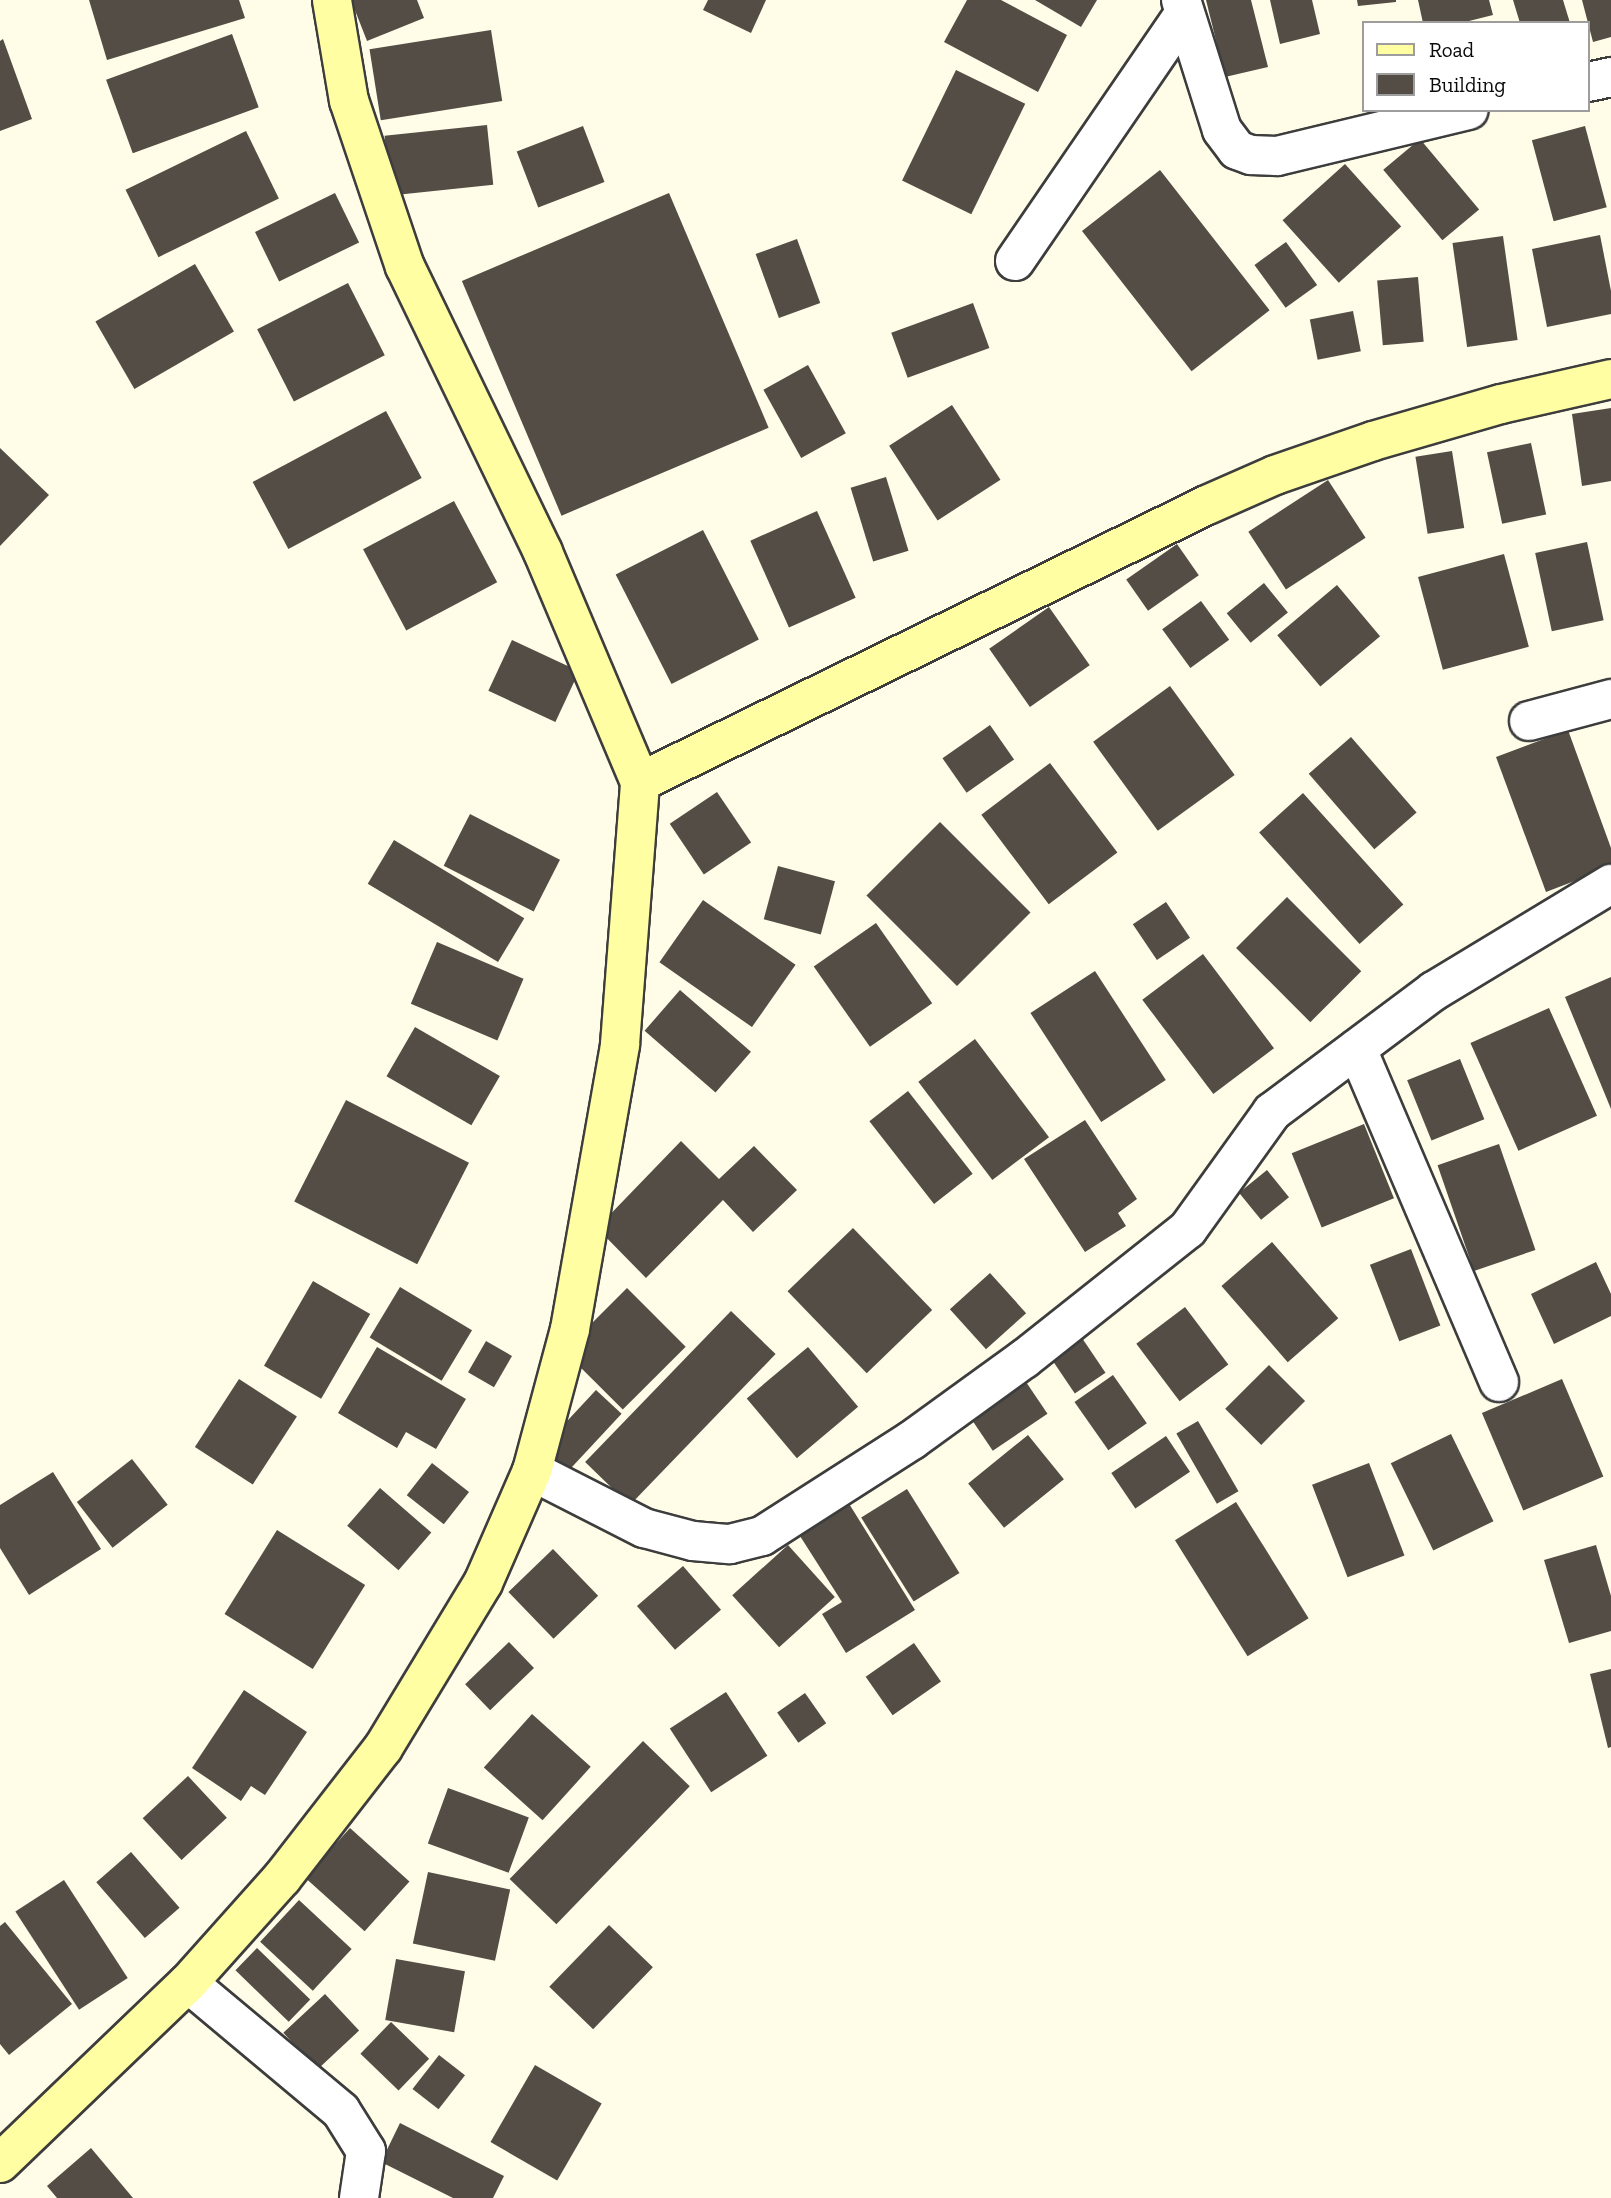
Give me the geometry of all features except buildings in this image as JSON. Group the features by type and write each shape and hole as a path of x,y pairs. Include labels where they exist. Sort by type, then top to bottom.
{"street":[{"path":"0,2163 188,1983 282,1878 383,1748 483,1583 532,1471 570,1329 620,1044 639,782 544,552 405,267 349,101 332,0"},
{"path":"1182,7 1222,130 1229,143 1251,155 1277,156 1461,112"},
{"path":"1015,261 1182,7"},
{"path":"1590,82 1611,77"},
{"path":"639,782 1207,505 1275,475 1373,441 1502,404 1611,379"},
{"path":"1529,721 1611,699"},
{"path":"532,1471 644,1528 693,1541 730,1544 762,1536 912,1440 1111,1293 1188,1229 1272,1112 1434,991 1611,884"},
{"path":"1357,1049 1499,1382"},
{"path":"188,1983 341,2111 366,2151 359,2198"}]}
